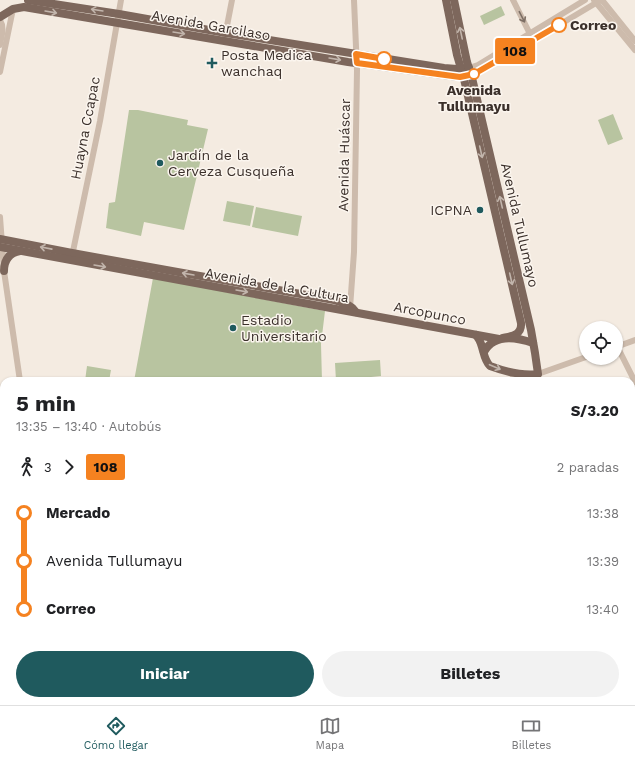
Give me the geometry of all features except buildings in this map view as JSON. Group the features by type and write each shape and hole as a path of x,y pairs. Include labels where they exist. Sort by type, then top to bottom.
{"main road":[{"path":"0,17 10,10 15,0"},
{"name":"Avenida Garcilaso","path":"28,0 119,14 225,37"},
{"name":"Avenida Tullumayo","path":"446,0 510,240 541,375"},
{"name":"Avenida Tullumayo","path":"454,0 466,72 521,323 521,330 518,333 501,339"},
{"name":"Avenida Garcilaso","path":"10,10 24,7 117,23 225,37 458,77 466,72"},
{"name":"Avenida de la Cultura","path":"1,243 21,251 72,257"},
{"name":"Avenida de la Cultura","path":"1,243 209,282 334,300 352,309"},
{"path":"4,271 6,259 15,252 21,251"},
{"name":"Arcopunco","path":"352,309 476,335 501,339 521,339 533,343"},
{"path":"476,335 482,345 485,359 490,366 508,372 513,377 541,375"},
{"path":"484,352 490,344 501,339"}],"street":[{"name":"Huayna Ccapac","path":"72,257 100,121 121,0"},
{"path":"225,37 232,0"},
{"name":"Avenida Huáscar","path":"352,309 357,59 354,0"},
{"path":"513,0 530,34"},
{"name":"Avenida Garcilaso","path":"466,72 585,0"},
{"path":"598,1 635,41"},
{"path":"598,1 635,50"},
{"name":"Avenida Garcilaso","path":"466,72 474,74 598,1"},
{"path":"0,72 10,10"},
{"path":"0,20 3,28 0,45"},
{"path":"0,217 4,271 19,377"},
{"path":"623,345 635,340"},
{"path":"623,359 632,377"},
{"path":"541,375 579,360"}],"green space":[{"path":"501,6 505,15 484,25 480,16"},
{"path":"129,110 138,110 188,120 187,125 208,129 184,230 144,222 141,236 106,228 109,203 115,202"},
{"path":"613,114 623,139 608,145 598,120"},
{"path":"227,201 254,206 250,226 223,221"},
{"path":"256,207 302,216 298,236 252,227"},
{"name":"Estadio Universitario","path":"153,278 325,311 321,344 322,377 135,377"},
{"path":"380,360 381,376 336,377 335,363"},
{"path":"87,366 111,370 110,377 86,377"}],"bus line":[{"name":"108","path":"384,59 356,54 357,63 460,77 474,74 559,25"}],"place":[{"name":"Correo","path":"559,25"},
{"name":"Posta Medica wanchaq","path":"212,63"},
{"name":"Avenida Tullumayu","path":"474,74"},
{"name":"Jardín de la Cerveza Cusqueña","path":"160,163"},
{"name":"ICPNA","path":"480,210"},
{"name":"Estadio Universitario","path":"233,328"}]}
